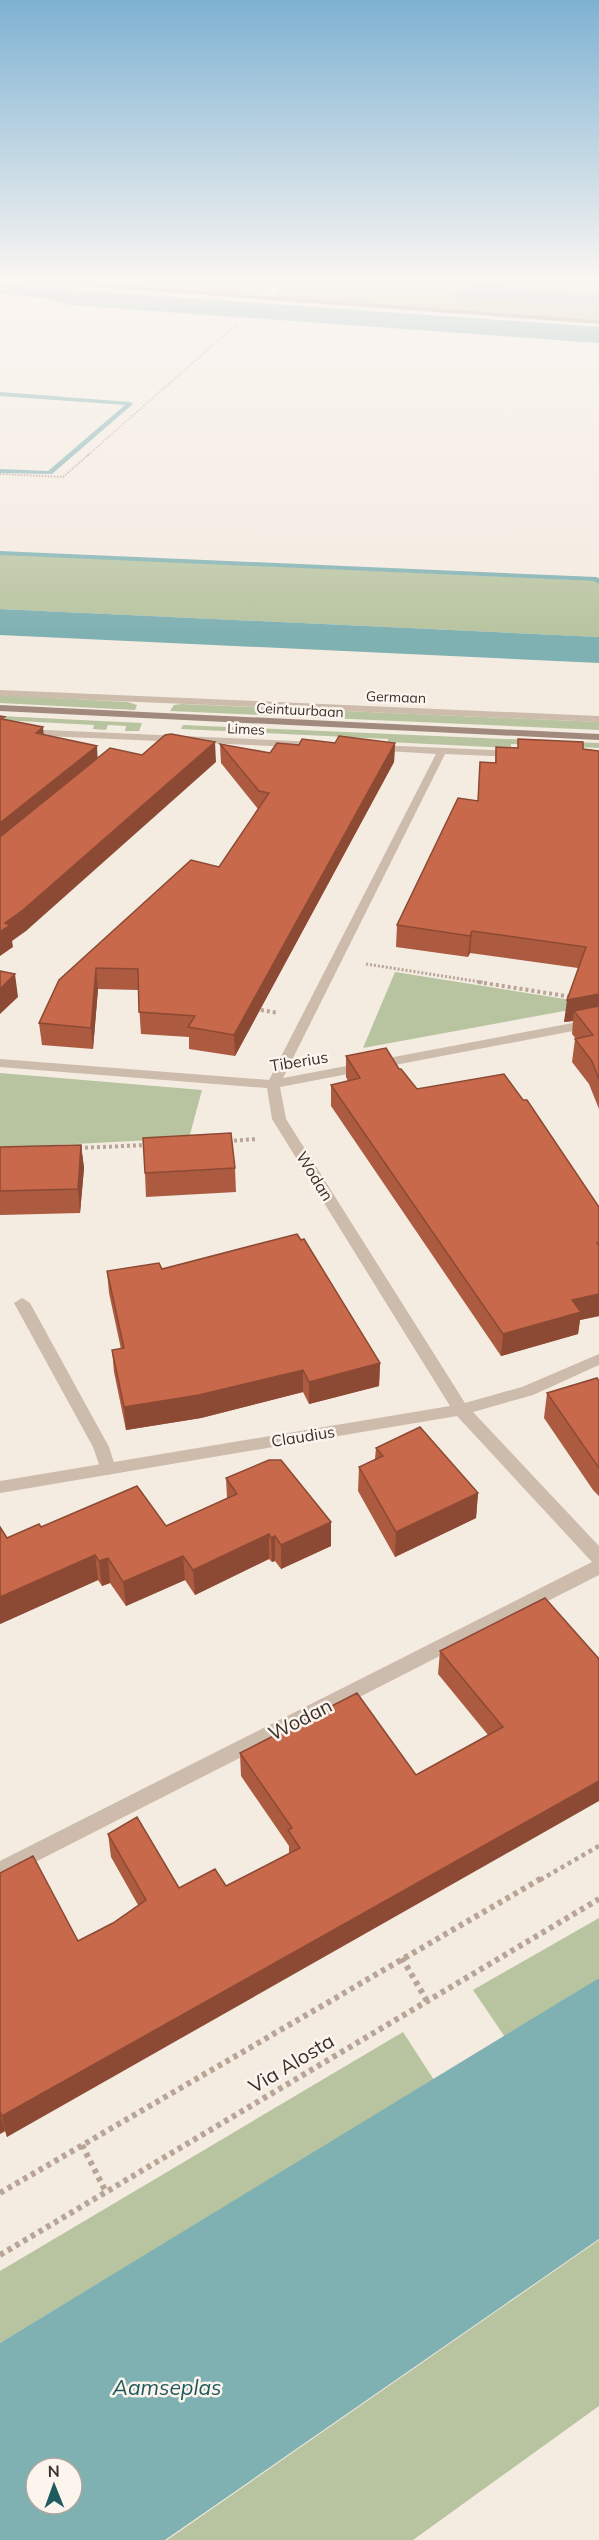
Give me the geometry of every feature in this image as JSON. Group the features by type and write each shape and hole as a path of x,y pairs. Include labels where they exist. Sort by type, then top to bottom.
{"street":[{"name":"Germaan","path":"0,693 599,719"},
{"path":"149,716 157,700"},
{"name":"Ceintuurbaan","path":"0,708 599,737"},
{"name":"Limes","path":"0,730 330,746"},
{"path":"128,750 140,738"},
{"path":"364,747 521,754"},
{"path":"273,1084 442,751"},
{"name":"Tiberius","path":"0,1063 273,1084 599,1022"},
{"name":"Wodan","path":"273,1084 279,1119 461,1410 599,1558"},
{"path":"22,1303 101,1447 108,1469"},
{"name":"Claudius","path":"0,1487 461,1410 527,1391 599,1359"},
{"name":"Wodan","path":"0,1871 599,1567"}],"path":[{"path":"0,474 63,477 153,398"},
{"path":"336,960 576,998"},
{"path":"250,1008 307,1017"},
{"path":"221,1141 291,1137"},
{"path":"70,1149 151,1145"},
{"name":"Via Alosta","path":"0,2193 402,1958 599,1846"},
{"name":"Via Alosta","path":"0,2255 599,1899"},
{"path":"402,1958 427,2001"},
{"path":"82,2145 106,2192"}],"green space":[{"path":"0,554 599,581 599,637 0,609"},
{"path":"0,695 128,702 137,705 135,710 0,703"},
{"path":"174,705 599,722 599,730 170,711"},
{"path":"0,716 142,723 139,731 125,731 126,726 108,725 106,730 93,729 94,725 0,720"},
{"path":"183,725 599,743 599,748 511,744 511,748 388,742 388,739 181,729"},
{"path":"395,972 577,1001 575,1009 363,1048"},
{"path":"0,1073 202,1090 189,1138 0,1148"},
{"path":"599,1918 599,1978 505,2037 473,1990"},
{"path":"403,2032 434,2080 0,2343 0,2271"},
{"path":"599,2240 599,2406 413,2540 167,2540"}],"water":[{"path":"0,609 599,637 599,663 0,635"},
{"name":"Aamseplas","path":"599,1978 599,2239 165,2540 0,2540 0,2343"}],"building":[{"path":"0,716 5,717 2,719 43,727 36,733 97,746 0,823"},
{"path":"171,734 215,742 23,910 5,923 10,925 0,932 0,837 110,748 142,755 165,735"},
{"path":"339,736 395,743 234,1035 188,1027 195,1016 139,1012 138,969 96,968 91,1028 39,1023 59,980 191,860 219,867 269,793 259,791 220,744 270,753 277,743 299,745 302,739 335,743"},
{"path":"518,739 583,742 583,749 599,751 599,994 567,1000 586,947 472,931 470,936 397,925 458,798 478,801 480,762 496,763 496,747 518,748"},
{"path":"0,971 15,974 0,989"},
{"path":"599,1006 599,1079 592,1061 575,1039 593,1035 574,1011"},
{"path":"386,1048 399,1069 417,1089 504,1074 523,1100 527,1100 599,1207 599,1242 597,1243 599,1246 599,1294 572,1300 581,1312 503,1334 331,1085 360,1078 346,1056"},
{"path":"231,1133 235,1168 145,1173 143,1138"},
{"path":"81,1145 78,1189 0,1191 0,1147"},
{"path":"297,1234 301,1240 304,1239 380,1363 309,1382 303,1370 199,1395 124,1407 112,1350 124,1348 107,1271 159,1263 162,1269"},
{"path":"597,1378 599,1381 599,1468 547,1393"},
{"path":"420,1427 478,1493 396,1532 359,1467 383,1456 376,1448"},
{"path":"269,1460 281,1460 331,1522 281,1545 275,1536 271,1538 269,1534 193,1570 183,1556 123,1582 108,1558 99,1561 95,1555 0,1597 0,1527 7,1538 39,1524 41,1527 137,1486 166,1526 237,1494 226,1478"},
{"path":"545,1598 599,1659 599,1781 2,2116 0,2111 0,1873 33,1856 78,1941 113,1923 146,1900 108,1834 137,1817 179,1888 215,1869 226,1886 300,1848 288,1830 292,1828 240,1753 357,1693 416,1775 503,1727 440,1651"}],"waterway":[{"path":"0,471 50,473 130,404 46,398"},
{"path":"0,553 596,579 599,582"}]}
